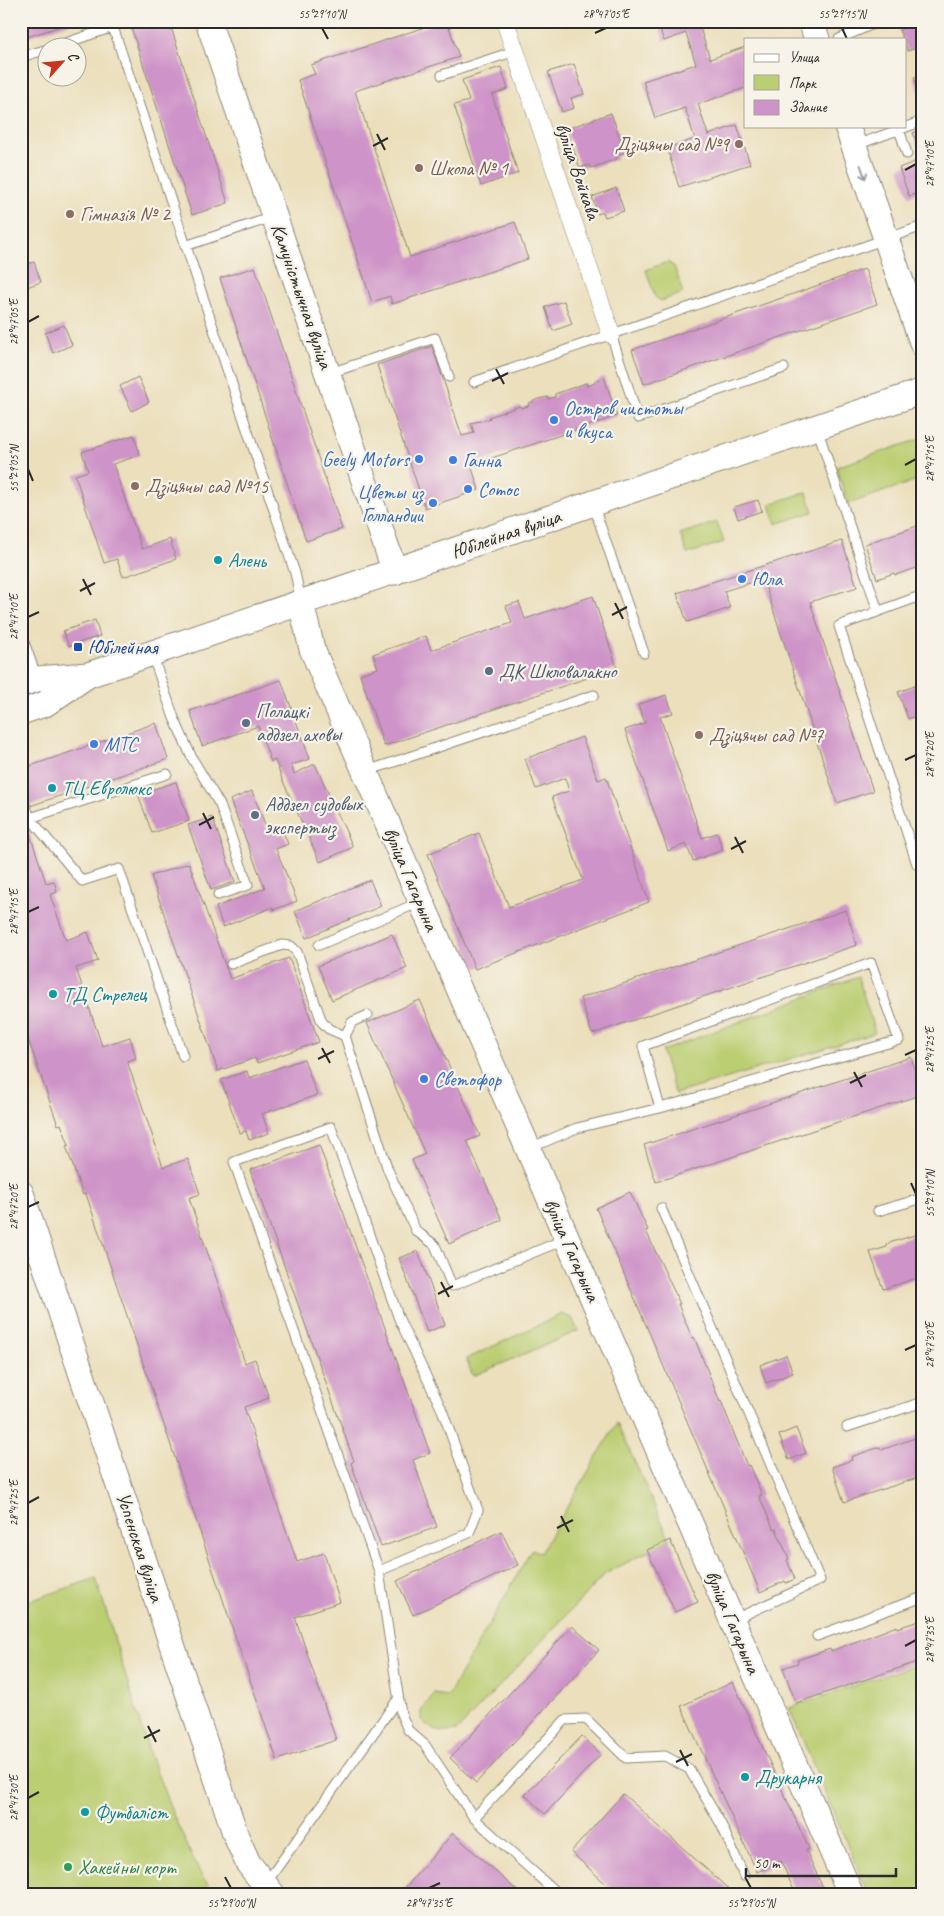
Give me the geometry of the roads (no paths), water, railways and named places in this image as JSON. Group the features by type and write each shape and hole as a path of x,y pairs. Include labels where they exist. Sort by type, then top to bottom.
{"main road":[{"name":"Камуністычная вуліца","path":"208,21 395,572"},
{"path":"811,21 817,38"},
{"path":"850,136 923,345"},
{"name":"Юбілейная вуліца","path":"21,712 45,704 88,676 923,391"},
{"name":"вуліца Гагарына","path":"301,603 312,649 851,1895"},
{"name":"Юбілейная вуліца","path":"29,681 88,676"},
{"name":"Успенская вуліца","path":"21,1192 236,1836 248,1863 268,1890"}],"street":[{"name":"вуліца Войкава","path":"506,21 610,334"}],"lane":[{"path":"841,38 880,21"},
{"path":"79,38 113,27 296,573 301,603"},
{"path":"442,75 515,51"},
{"path":"21,57 38,52"},
{"path":"906,127 923,121"},
{"path":"850,136 902,128"},
{"path":"899,129 908,154"},
{"path":"185,246 275,217"},
{"path":"474,382 923,226"},
{"path":"610,334 638,418 784,368"},
{"path":"328,373 435,338 449,377"},
{"path":"817,428 878,611"},
{"path":"593,504 644,653"},
{"path":"923,595 839,626 917,864 923,862"},
{"path":"21,634 29,681"},
{"path":"152,654 174,718 192,758 220,805 248,885 218,896"},
{"path":"365,771 594,695"},
{"path":"30,818 167,774"},
{"path":"26,807 30,818 82,881 119,869 183,1056"},
{"path":"319,945 421,902"},
{"path":"231,964 282,945 292,946 297,952 322,1022 328,1029 345,1036"},
{"path":"527,1149 577,1128 660,1108 899,1040 871,963 643,1046 660,1108"},
{"path":"368,1015 352,1022 345,1036 388,1170 416,1231 435,1245 452,1286 567,1238"},
{"path":"379,1571 469,1533 478,1510 442,1410 399,1319 331,1127 234,1162 379,1571 398,1699 401,1714 408,1730 425,1745 474,1818 559,1895"},
{"path":"878,1211 923,1198"},
{"path":"661,1208 820,1580 733,1620"},
{"path":"847,1427 923,1402"},
{"path":"817,1636 923,1597"},
{"path":"268,1890 398,1699"},
{"path":"474,1818 565,1720 586,1718 626,1758 665,1756 688,1769 721,1824 744,1876"}],"place":[{"name":"Дзіцячы сад №9","path":"739,144"},
{"name":"Школа № 1","path":"419,168"},
{"name":"Гімназія № 2","path":"70,214"},
{"name":"Остров чистоты и вкуса","path":"554,420"},
{"name":"Geely Motors","path":"419,459"},
{"name":"Ганна","path":"453,460"},
{"name":"Дзіцячы сад №15","path":"135,486"},
{"name":"Сотос","path":"468,489"},
{"name":"Цветы из Голландии","path":"433,503"},
{"name":"Алень","path":"218,560"},
{"name":"Юла","path":"742,579"},
{"name":"Юбілейная","path":"78,647"},
{"name":"ДК Шкловалакно","path":"489,671"},
{"name":"Полацкі аддзел аховы","path":"246,723"},
{"name":"Дзіцячы сад №7","path":"699,735"},
{"name":"МТС","path":"94,744"},
{"name":"ТЦ Евролюкс","path":"52,788"},
{"name":"Аддзел судовых экспертыз","path":"255,815"},
{"name":"ТД Стрелец","path":"53,994"},
{"name":"Светофор","path":"424,1079"},
{"name":"Друкарня","path":"745,1777"},
{"name":"Футбаліст","path":"85,1812"},
{"name":"Хакейны корт","path":"68,1867"}]}
